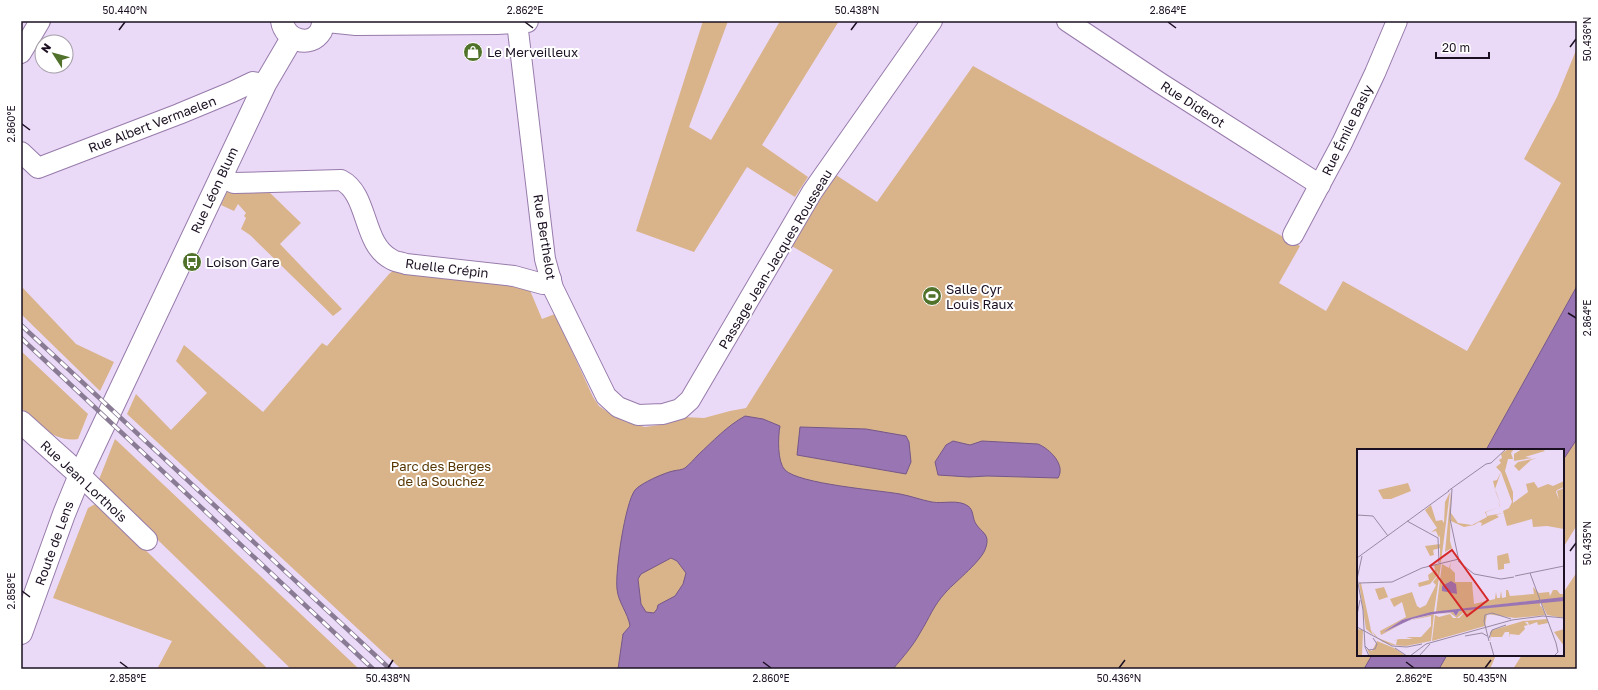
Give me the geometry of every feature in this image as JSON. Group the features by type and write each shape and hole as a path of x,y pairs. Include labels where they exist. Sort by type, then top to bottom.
{"street":[{"path":"21,53 40,21"},
{"path":"287,30 302,41 313,38 320,31 324,21"},
{"path":"327,21 356,24 522,22"},
{"name":"Passage Jean-Jacques Rousseau","path":"690,400 812,192 932,21"},
{"name":"Rue Diderot","path":"1067,21 1160,83 1320,185"},
{"name":"Rue Émile Basly","path":"1293,235 1342,143 1396,21"},
{"name":"Rue Berthelot","path":"522,22 546,259 553,288 606,396 618,407 638,415 663,414 680,408 690,400"},
{"name":"Rue Léon Blum","path":"80,476 265,84 287,30"},
{"name":"Rue Albert Vermaelen","path":"21,152 38,168 179,114 253,82 265,84"},
{"name":"Ruelle Crépin","path":"220,177 234,183 341,180 352,187 378,248 391,260 406,264 514,276 543,284 551,280"},
{"name":"Rue Jean Lorthois","path":"21,422 147,540"},
{"name":"Route de Lens","path":"21,633 64,514 80,476"}],"green space":[{"path":"703,21 728,21 689,127 711,140 780,21 839,21 762,145 808,177 795,197 747,167 694,252 636,231"},
{"name":"Parc des Berges de la Souchez","path":"1577,48 1577,286 1487,449 1357,449 1357,656 1371,656 1364,669 401,669 127,414 136,394 171,430 207,393 176,361 184,345 263,412 322,343 327,346 395,269 529,288 542,319 555,314 593,397 599,406 626,422 645,427 666,424 683,417 704,418 746,408 833,270 790,245 836,175 877,202 973,66 1300,246 1279,283 1326,311 1343,281 1467,351 1561,183 1524,159 1557,97"},
{"path":"266,189 301,223 280,244 342,309 333,316 250,235 241,229 246,218 244,216 246,213 238,204 234,211 221,205 227,192"},
{"path":"21,286 76,344 114,362 100,391 21,314"},
{"path":"21,351 88,414 78,439 61,438 54,435 47,431 21,408"},
{"path":"115,439 359,669 291,669 98,482"},
{"path":"1577,439 1577,525 1564,546 1564,458"},
{"path":"97,503 268,669 157,669 172,641 53,598 88,508"},
{"path":"1577,572 1577,669 1513,669 1521,656 1564,656 1564,592"},
{"path":"1446,656 1496,656 1490,669 1439,669"}],"shaded area":[{"path":"1577,286 1577,439 1564,458 1564,449 1487,449"},
{"path":"745,416 763,419 780,426 779,455 782,466 793,475 821,483 900,494 932,502 955,502 964,504 970,508 976,524 985,534 987,539 984,552 975,564 950,587 942,597 908,651 893,669 618,669 623,634 630,626 618,594 617,580 624,523 631,497 638,487 647,481 685,468 720,434","holes":["671,558 677,561 686,573 683,584 675,596 658,605 654,613 646,612 641,604 638,579 641,574"]},
{"path":"800,427 866,429 906,436 909,442 911,462 906,474 797,455"},
{"path":"953,441 970,445 982,441 1038,444 1043,446 1056,458 1060,468 1060,473 1058,478 987,476 969,477 938,475 935,462 946,445"},
{"path":"1371,656 1446,656 1439,669 1364,669"}],"railway":[{"path":"21,325 390,669"},
{"path":"21,338 373,669"}],"place":[{"name":"Le Merveilleux","path":"473,52"},
{"name":"Loison Gare","path":"192,262"},
{"name":"Salle Cyr Louis Raux","path":"932,296"}]}
